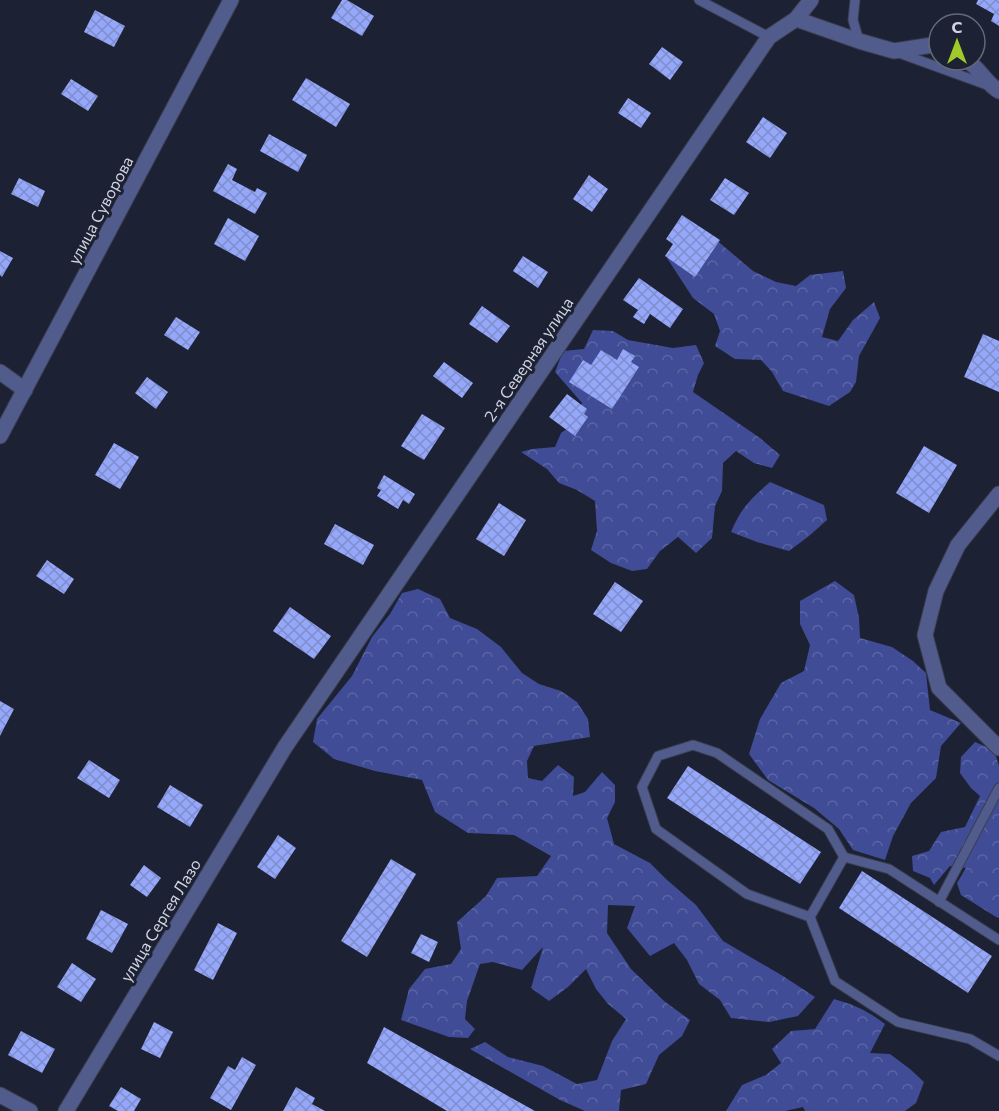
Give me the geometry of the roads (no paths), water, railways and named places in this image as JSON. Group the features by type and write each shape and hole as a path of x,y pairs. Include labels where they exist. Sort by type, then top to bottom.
{"street":[{"name":"улица Суворова","path":"0,436 231,0"},
{"name":"2-я Северная улица","path":"285,747 769,37 796,18 810,0"},
{"path":"796,18 894,51 927,46"},
{"path":"979,72 995,89"},
{"path":"0,372 25,390"},
{"path":"999,494 958,545 936,591 925,635 939,688 999,748"},
{"name":"улица Сергея Лазо","path":"66,1111 285,747"},
{"path":"0,1095 30,1111"}],"lane":[{"path":"699,0 769,37"},
{"path":"855,0 853,20 860,41"},
{"path":"894,51 995,89"},
{"path":"999,940 889,869 844,857 828,829 717,753 693,745 658,756 642,786 656,829 747,894 810,917 835,981 898,1022 970,1039 999,1056"},
{"path":"939,902 999,788"},
{"path":"810,917 844,857"}]}
